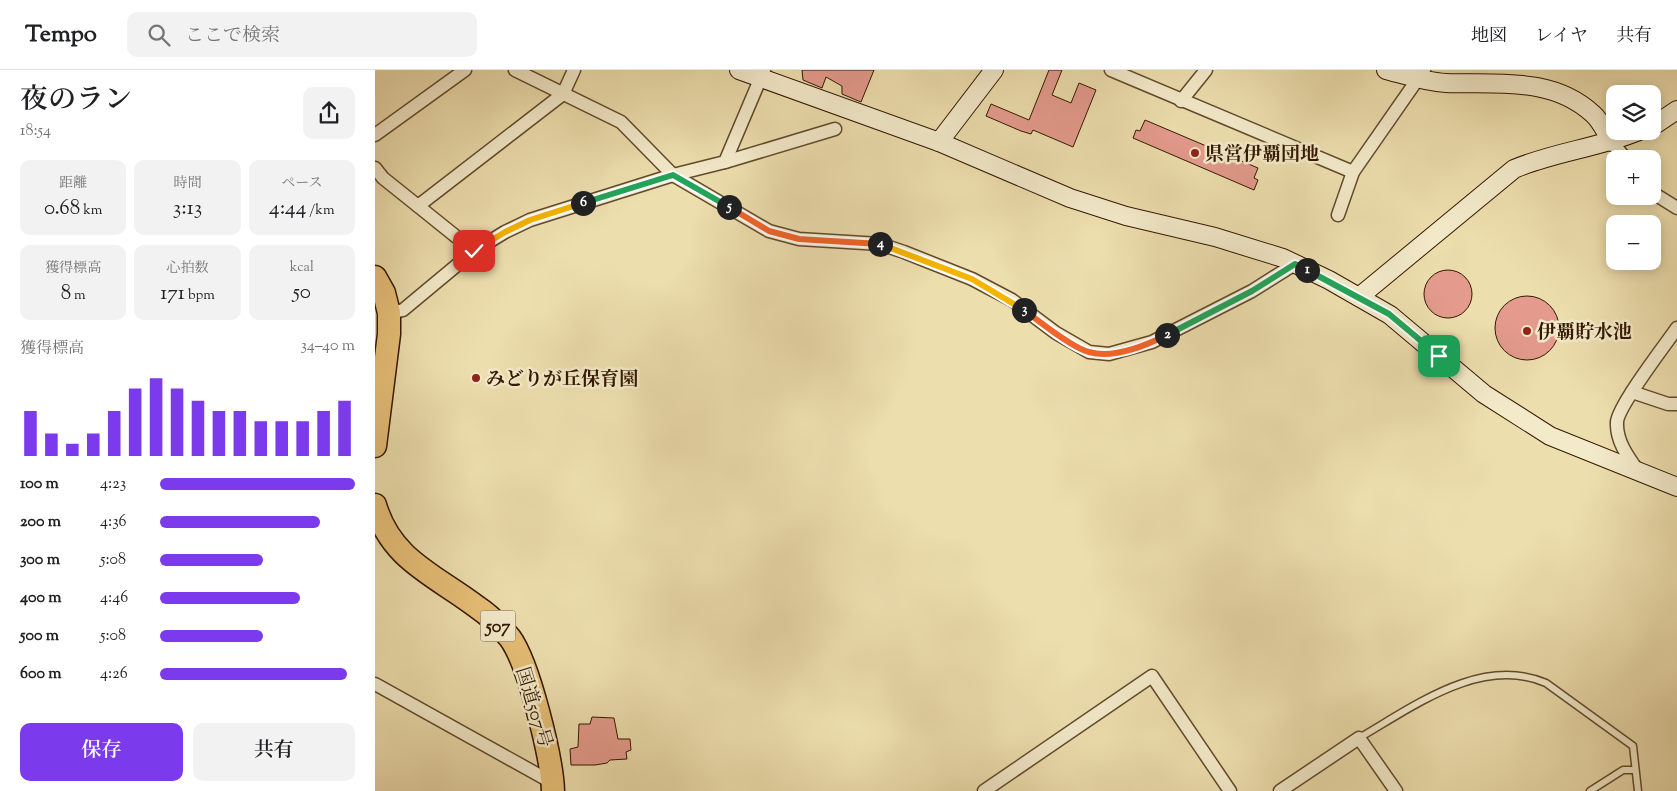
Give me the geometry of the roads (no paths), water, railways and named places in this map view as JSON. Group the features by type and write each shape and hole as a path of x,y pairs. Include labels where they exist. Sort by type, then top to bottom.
{"highway":[{"path":"375,277 384,293 389,313 379,376 375,446"},
{"name":"国道507号","path":"375,505 380,535 396,546 422,571 478,607 511,639 530,687 549,754 553,787"}],"street":[{"path":"375,135 465,70"},
{"path":"515,70 621,122 673,175 769,231 799,239 881,244 972,279 1011,300 1056,333 1089,352 1109,354 1152,342 1252,291 1295,264"},
{"path":"418,206 563,94 574,70"},
{"path":"739,70 762,74 939,142 1070,198 1127,216 1259,249 1295,264 1389,314 1484,394 1550,436 1677,487"},
{"path":"939,142 994,70"},
{"path":"1111,70 1353,172"},
{"path":"1181,101 1206,70"},
{"path":"1386,70 1421,74 1443,82 1508,82 1543,88 1571,98 1594,114 1618,150"},
{"path":"725,162 762,74"},
{"path":"1338,216 1353,172 1421,74"},
{"path":"1661,121 1677,110"},
{"path":"389,313 403,310 474,251 505,232 530,220 673,175 725,162 835,129"},
{"path":"1359,297 1514,169 1535,160 1617,140"},
{"path":"375,168 383,178 474,251"},
{"path":"1661,198 1677,208"},
{"path":"1638,471 1622,448 1617,421 1632,392 1677,328"},
{"path":"1632,392 1668,404 1677,404"},
{"path":"984,791 1152,676 1231,791"},
{"path":"375,684 553,787"},
{"path":"1280,791 1359,738 1396,791"}],"lane":[{"path":"1359,738 1451,687 1470,681 1503,676 1531,676 1546,683 1633,746 1638,791"},
{"path":"1590,791 1623,770 1635,770"}],"place":[{"name":"県営伊覇団地","path":"1195,153"},
{"name":"伊覇貯水池","path":"1527,331"},
{"name":"みどりが丘保育園","path":"476,378"}]}
